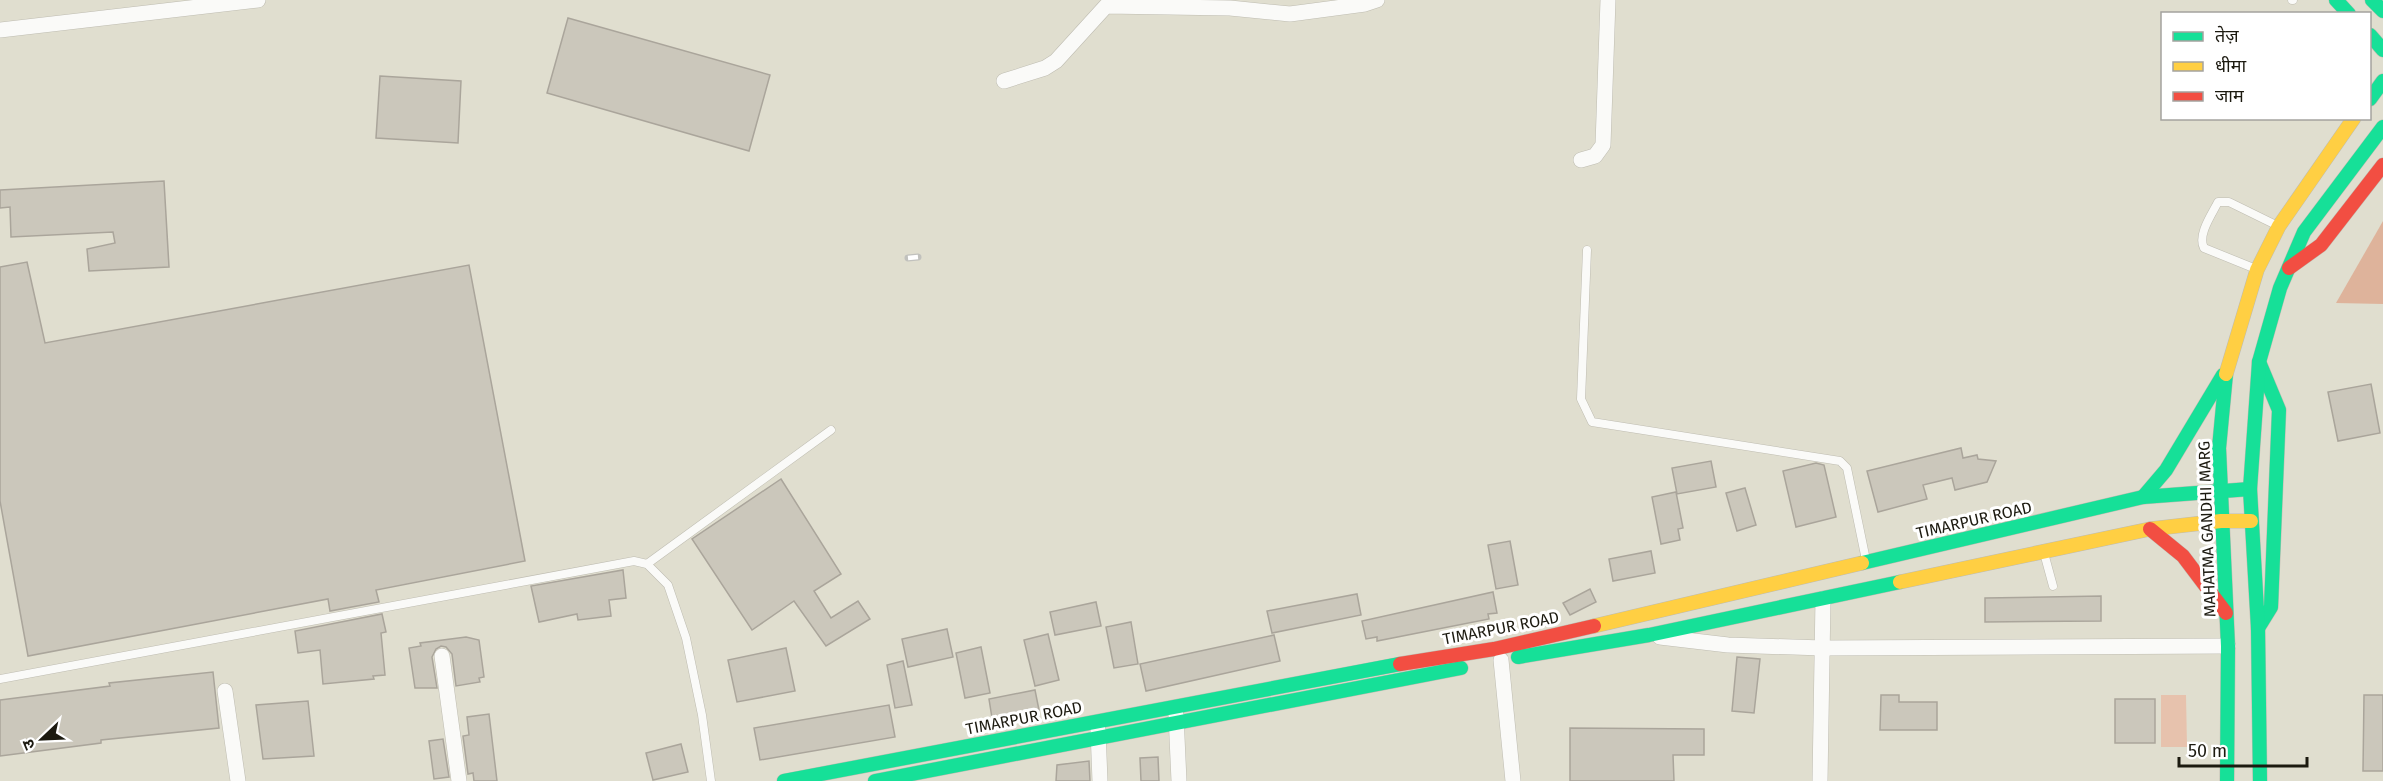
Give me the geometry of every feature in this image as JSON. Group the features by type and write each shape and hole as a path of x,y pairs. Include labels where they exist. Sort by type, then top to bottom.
{"street":[{"path":"0,30 258,0"},
{"path":"1004,81 1045,68 1056,61 1106,6 1197,3 1290,14 1365,4 1377,0"},
{"path":"1581,160 1595,156 1603,145 1608,0"},
{"path":"2336,0 2347,12"},
{"path":"2372,0 2383,11"},
{"path":"2371,36 2383,50"},
{"path":"2371,98 2383,81"},
{"path":"2342,135 2345,120"},
{"name":"MAHATMA GANDHI MARG","path":"2227,781 2228,646 2219,448 2226,370 2257,270 2279,226 2353,120"},
{"path":"2260,781 2258,628 2250,489 2259,362 2280,288 2304,232 2383,127"},
{"path":"2289,268 2321,245 2383,165"},
{"path":"2258,628 2271,607 2279,410 2259,362"},
{"path":"2144,497 2166,470 2226,370"},
{"name":"TIMARPUR ROAD","path":"875,781 935,775 1099,738 1176,725 1502,653 1646,614 2144,497 2250,489"},
{"name":"TIMARPUR ROAD","path":"792,780 1176,706 1502,653 1649,635 2150,529 2221,521 2251,521"},
{"path":"2150,529 2168,540 2186,557 2227,614"},
{"path":"1820,781 1823,599"},
{"path":"1646,614 1649,635 1720,644 1823,648 2228,646"},
{"path":"1502,653 1513,781"},
{"path":"442,656 459,781"},
{"path":"225,691 238,781"},
{"path":"1176,706 1179,781"},
{"path":"1098,721 1100,781"},
{"path":"933,753 935,775"}],"lane":[{"path":"2257,270 2204,248 2203,234 2218,202 2229,202 2279,226"},
{"path":"1587,250 1581,399 1592,422 1840,460 1847,468 1867,562"},
{"path":"647,564 831,430"},
{"path":"2044,552 2053,586"},
{"path":"0,679 634,561 647,564 668,585 686,638 702,714 711,781"}],"shaded area":[{"path":"2383,221 2383,304 2336,303"},
{"path":"2161,695 2186,695 2187,747 2161,747"}],"building":[{"path":"568,18 770,75 749,151 547,93"},
{"path":"380,76 461,81 458,143 376,138"},
{"path":"164,181 169,267 89,271 87,249 115,243 113,232 11,237 10,207 0,208 0,190"},
{"path":"27,262 45,343 469,265 525,561 376,590 379,602 330,611 328,599 28,656 0,501 0,267"},
{"path":"2371,384 2380,433 2338,441 2328,392"},
{"path":"1961,448 1963,458 1977,455 1978,459 1996,461 1987,482 1955,490 1952,478 1923,485 1927,499 1878,512 1867,471"},
{"path":"1711,461 1716,487 1677,494 1672,468"},
{"path":"1816,463 1824,465 1836,517 1796,527 1783,471"},
{"path":"781,479 841,574 814,591 831,618 858,601 870,619 826,646 794,601 752,630 692,539"},
{"path":"1745,488 1756,525 1737,531 1726,493"},
{"path":"1676,492 1683,528 1678,529 1680,540 1661,544 1652,497"},
{"path":"1510,541 1518,585 1496,589 1488,545"},
{"path":"1651,551 1655,573 1613,581 1609,559"},
{"path":"623,570 626,598 609,600 611,616 578,620 577,614 539,622 531,586"},
{"path":"1590,589 1596,602 1570,615 1563,603"},
{"path":"1493,592 1497,613 1488,614 1489,619 1377,641 1377,637 1366,639 1362,621"},
{"path":"1357,594 1361,615 1272,633 1267,611"},
{"path":"2101,596 2101,621 1985,622 1985,598"},
{"path":"1096,602 1101,626 1055,635 1050,612"},
{"path":"382,614 386,632 381,633 385,675 373,676 374,679 323,684 320,650 298,653 295,631"},
{"path":"1131,622 1138,664 1114,668 1106,627"},
{"path":"947,629 953,657 908,667 902,639"},
{"path":"1048,634 1059,680 1035,686 1024,640"},
{"path":"1274,635 1280,661 1146,691 1140,664"},
{"path":"466,637 479,640 484,677 479,678 480,682 456,686 452,654 446,647 441,646 436,649 432,657 437,688 415,688 409,648 421,646 420,643"},
{"path":"981,647 990,693 965,698 956,653"},
{"path":"786,648 795,691 737,702 728,660"},
{"path":"1737,657 1760,659 1754,713 1732,711"},
{"path":"903,661 912,705 895,708 887,665"},
{"path":"213,672 219,728 101,740 101,743 0,756 0,700 110,686 109,683"},
{"path":"1035,690 1039,710 992,718 989,699"},
{"path":"1881,695 1899,695 1899,702 1937,702 1937,730 1880,730"},
{"path":"2364,695 2383,695 2383,771 2363,771"},
{"path":"2115,699 2155,699 2155,743 2115,743"},
{"path":"308,701 314,756 263,759 256,705"},
{"path":"889,705 895,737 760,760 754,728"},
{"path":"489,714 497,781 474,781 473,773 468,774 463,736 469,735 467,717"},
{"path":"1570,728 1704,729 1704,755 1673,755 1674,781 1570,781"},
{"path":"443,739 449,777 434,779 429,741"},
{"path":"681,744 688,772 653,780 646,753"},
{"path":"1158,757 1159,781 1141,781 1140,758"},
{"path":"1089,761 1090,781 1056,781 1057,765"}],"railway":[{"path":"908,258 918,257"}],"traffic: fast":[{"path":"2336,0 2347,12"},
{"path":"2372,0 2383,11"},
{"path":"2371,36 2383,50"},
{"path":"2371,98 2383,81"},
{"path":"2260,781 2258,628 2250,489 2259,362 2280,288 2304,232 2383,127"},
{"path":"2258,628 2271,607 2279,410 2259,362"},
{"path":"2226,374 2219,448 2228,646 2227,781"},
{"path":"2143,497 2166,470 2223,375"},
{"path":"1862,563 2143,497 2250,489"},
{"path":"1518,657 1649,635 1900,582"},
{"path":"784,781 1400,664"},
{"path":"875,781 1461,668"}],"traffic: slow":[{"path":"2226,374 2257,270 2279,226 2353,120"},
{"path":"1900,582 2150,529 2221,521 2251,521"},
{"path":"1594,626 1862,563"}],"traffic: jam":[{"path":"2289,268 2321,245 2383,165"},
{"path":"2150,529 2183,556 2226,613"},
{"path":"1400,664 1494,649 1594,626"}]}
